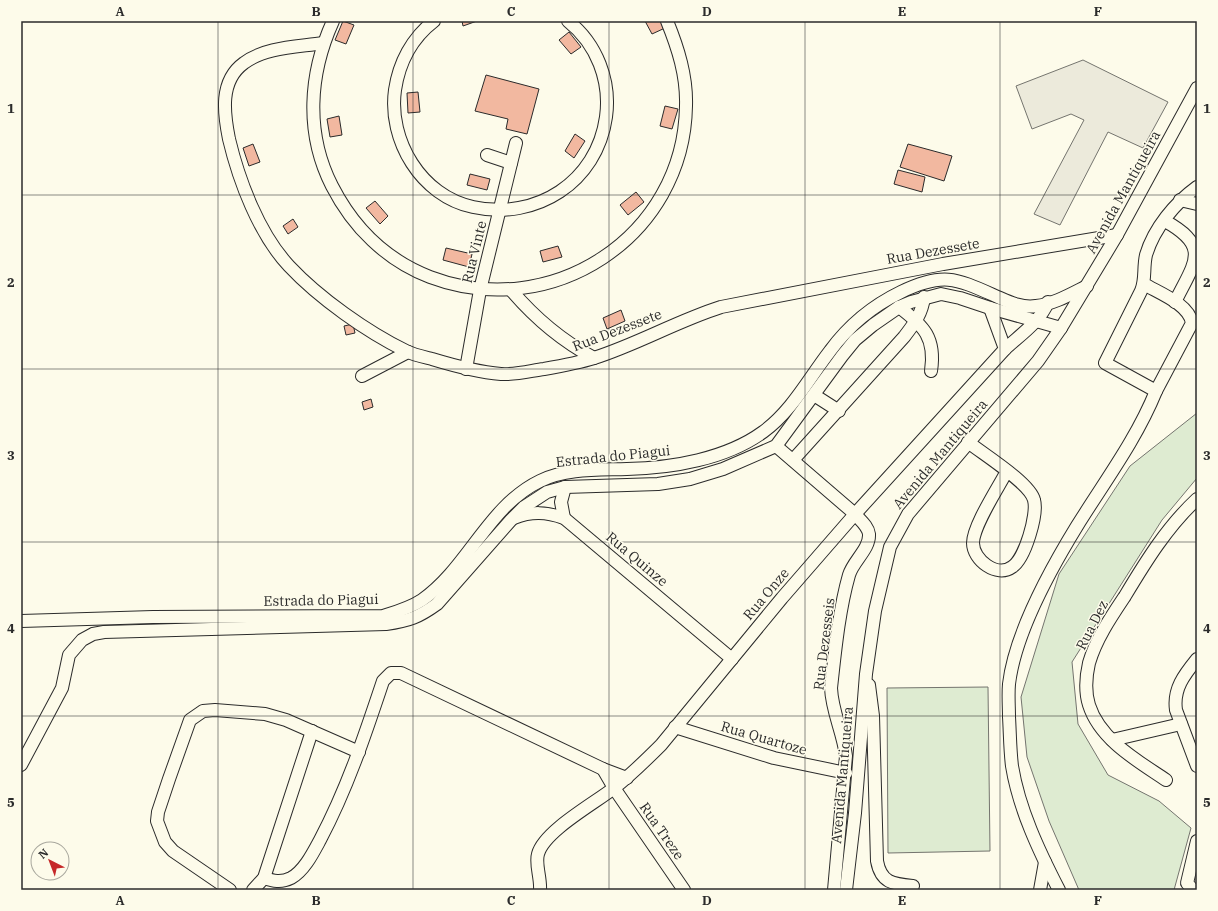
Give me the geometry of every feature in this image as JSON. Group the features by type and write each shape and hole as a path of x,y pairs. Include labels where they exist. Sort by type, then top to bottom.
{"street":[{"path":"333,21 323,43 314,76 312,109 316,143 326,175 341,205 362,231 387,254 415,271 447,284 480,290 511,290 549,283 571,276 598,262 623,243 644,220 662,195 675,166 683,137 686,106 684,75 677,45 667,21"},
{"path":"434,21 426,28 408,50 397,76 393,103 397,131 407,157 424,179 446,196 472,207 500,211 528,208 554,197 576,180 593,158 604,132 608,104 604,76 594,50 577,28 568,21"},
{"name":"Rua Dezessete","path":"323,43 279,49 257,56 243,63 234,73 228,85 225,100 225,120 233,156 245,192 265,233 288,266 328,301 368,330 408,352 466,369 503,374 557,367 594,358 634,343 694,316 721,307 943,264 1117,235"},
{"name":"Avenida Mantiqueira","path":"846,890 855,813 866,674 875,611 890,547 908,514 1038,361 1061,328 1117,235 1197,88"},
{"name":"Rua Vinte","path":"466,369 480,290 516,143"},
{"path":"487,155 511,163"},
{"path":"1156,391 1105,363 1144,284 1143,271 1146,254 1155,235 1180,200 1197,187"},
{"path":"1180,200 1197,204"},
{"path":"1165,221 1194,235 1194,262 1175,302"},
{"name":"Estrada do Piagui","path":"21,621 153,617 383,616 405,609 421,600 437,587 504,506 522,491 541,480 563,473 645,469 679,464 711,456 742,445 762,433 778,420 790,406 845,332 860,317 880,303 901,292 924,282 940,278 955,279 1022,306 1036,306 1066,296 1087,286"},
{"path":"1059,890 1045,862 1021,800 1012,766 1009,685 1014,657 1026,624 1052,570 1140,427 1156,391 1192,323 1187,312 1175,302 1144,284"},
{"path":"511,290 523,304 559,336 575,348 594,358"},
{"path":"21,765 62,688 69,655 75,646 87,637 104,632 379,624 409,621 423,614 437,604 511,520 524,507 547,492 565,487 658,484 690,479 723,469 776,446 855,340 899,306 924,297 941,294 960,298 1061,328"},
{"path":"793,460 839,411 917,320 922,309 924,297"},
{"name":"Rua Onze","path":"540,890 541,877 537,862 542,844 566,823 627,778 661,745 855,514 1005,349 1036,321 1044,312 1048,302"},
{"path":"899,306 917,320 927,332 932,344 933,358 931,371"},
{"path":"990,308 1005,349"},
{"path":"362,376 408,352"},
{"path":"814,395 839,411"},
{"path":"968,442 1007,472 1030,490 1034,500 1035,510 1024,549 1019,561 1005,571 997,570 984,564 974,550 973,542 975,531 1007,472"},
{"name":"Rua Dezesseis","path":"776,446 855,514 867,527 868,541 855,563 847,583 831,688 835,718 844,743 846,773 834,890"},
{"path":"564,518 561,502 565,487"},
{"name":"Rua Dez","path":"1166,780 1136,760 1112,740 1096,721 1089,705 1086,685 1089,663 1099,640 1151,554 1169,530 1197,499"},
{"name":"Rua Quinze","path":"511,520 535,512 551,513 564,518 732,659"},
{"path":"1197,659 1184,676 1176,691 1176,710 1197,766"},
{"path":"264,878 275,881 283,881 292,878 306,862 337,805 359,752 383,681 391,673 401,673 603,769 627,778"},
{"path":"866,674 873,716 877,854 879,872 887,881 913,886"},
{"path":"230,890 173,851 160,832 157,821 158,812 190,720 203,711 215,710 265,714 286,720 359,752"},
{"path":"1112,740 1181,724"},
{"name":"Rua Quartoze","path":"675,727 774,758 846,773"},
{"path":"253,890 264,878 312,731"},
{"name":"Rua Treze","path":"603,769 614,788 684,890"},
{"path":"1188,888 1197,841"},
{"path":"1040,890 1045,862"}],"green space":[{"path":"1197,413 1197,478 1162,520 1072,662 1078,724 1108,775 1159,801 1191,828 1174,890 1079,890 1049,821 1027,757 1021,697 1059,574 1130,466"},
{"path":"988,687 990,851 888,853 887,688"}],"shaded area":[{"path":"1083,60 1168,102 1143,148 1108,132 1060,225 1034,214 1084,120 1071,114 1032,129 1016,86"}],"building":[{"path":"343,21 354,25 346,44 335,40"},
{"path":"462,21 477,21 463,26"},
{"path":"645,21 661,21 665,28 652,34"},
{"path":"569,32 581,47 571,54 559,40"},
{"path":"486,75 539,89 527,134 506,129 508,119 475,111"},
{"path":"418,92 420,112 408,113 407,93"},
{"path":"665,106 678,109 672,129 660,126"},
{"path":"339,116 342,135 330,137 327,119"},
{"path":"575,134 585,141 574,158 565,151"},
{"path":"253,144 260,162 249,166 243,148"},
{"path":"908,144 952,156 944,181 900,167"},
{"path":"898,170 925,177 922,192 894,184"},
{"path":"470,174 490,179 487,190 467,185"},
{"path":"636,192 644,202 628,215 620,205"},
{"path":"375,201 388,216 380,224 366,208"},
{"path":"293,219 298,227 288,234 283,226"},
{"path":"558,246 562,257 543,262 540,251"},
{"path":"446,248 472,254 469,267 443,260"},
{"path":"621,310 625,321 607,329 603,318"},
{"path":"353,324 355,333 346,335 344,326"},
{"path":"371,399 373,407 364,410 362,402"}]}
